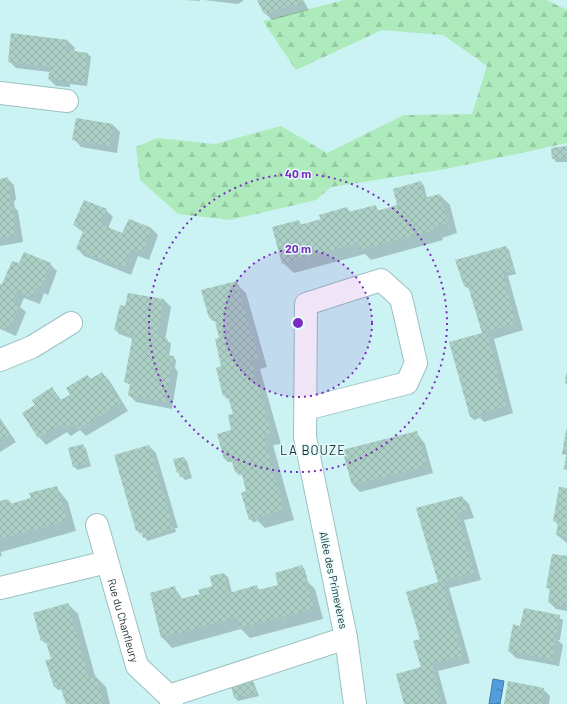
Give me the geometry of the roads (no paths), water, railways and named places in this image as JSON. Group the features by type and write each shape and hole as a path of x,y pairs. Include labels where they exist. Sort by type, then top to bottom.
{"street":[{"path":"0,92 67,101"},
{"name":"Allée des Primevères","path":"171,700 346,638 306,437 306,409 306,304 382,280 401,298 416,363 407,383 306,409"},
{"path":"0,360 32,347 71,324"},
{"name":"Rue du Chanfleury","path":"97,525 137,666 171,700"},
{"path":"0,588 107,562"},
{"path":"346,638 355,704"}],"water":[{"path":"493,679 504,681 500,704 489,704"}],"district":[{"name":"LA BOUZE","path":"313,450"}]}
